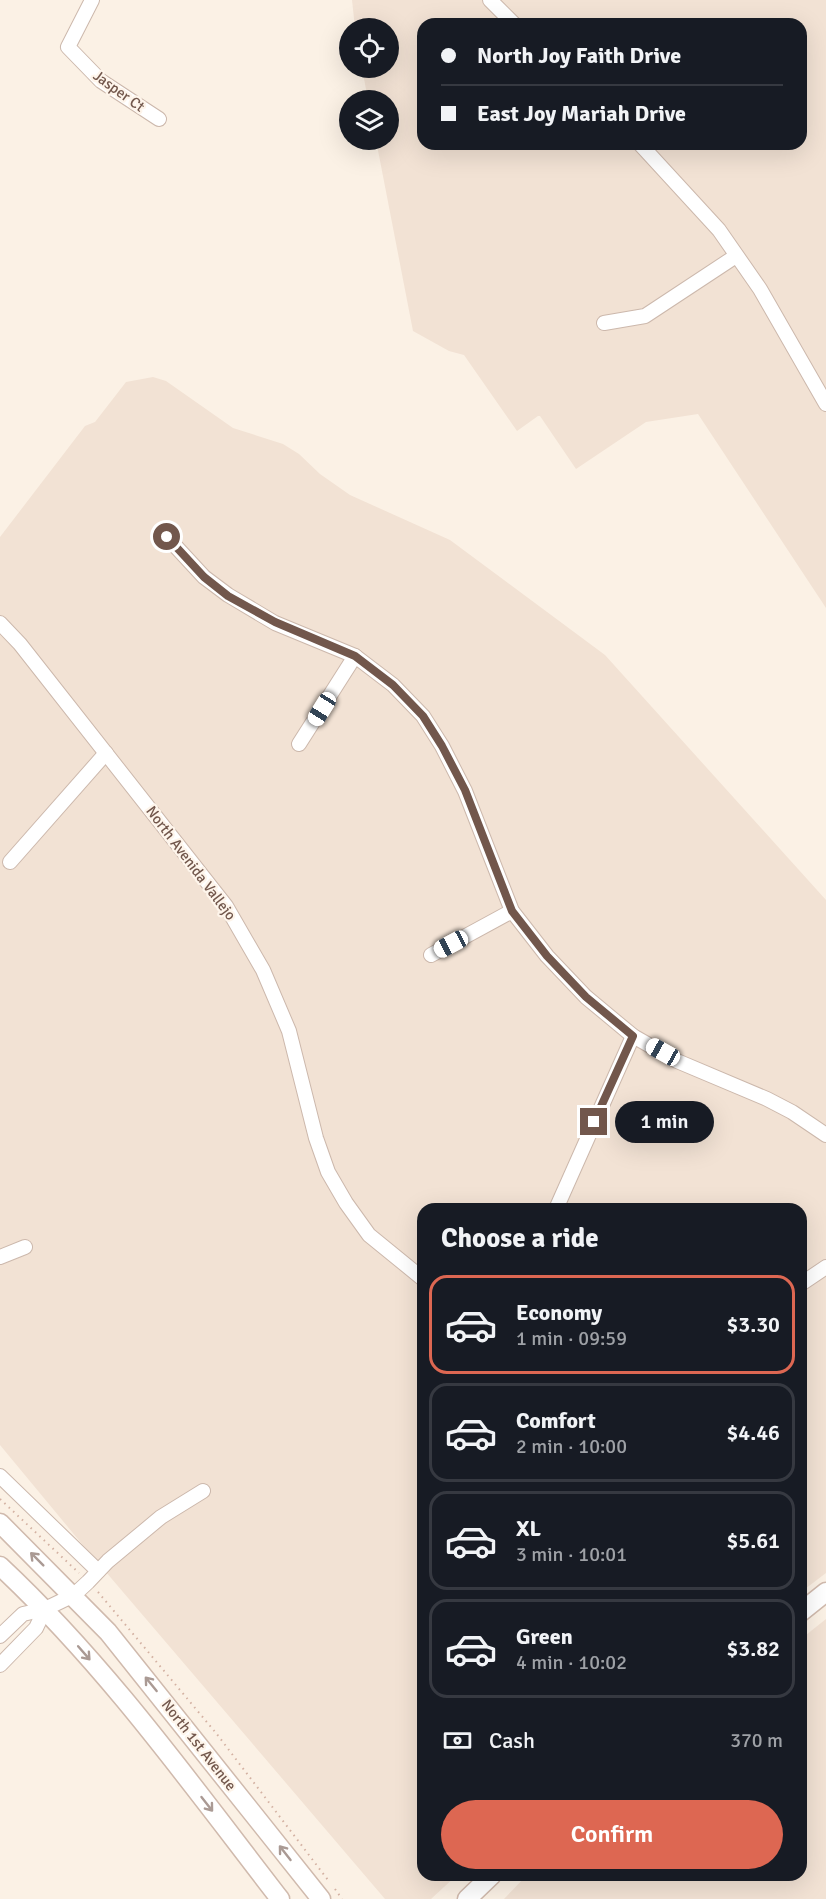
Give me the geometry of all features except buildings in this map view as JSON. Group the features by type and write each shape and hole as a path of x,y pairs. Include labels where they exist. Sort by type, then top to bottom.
{"main road":[{"name":"North 1st Avenue","path":"0,1523 74,1595 108,1632 321,1899"},
{"name":"North 1st Avenue","path":"0,1566 45,1610 131,1707 280,1899"},
{"path":"807,1607 826,1592"},
{"path":"467,1899 486,1881"}],"street":[{"name":"Jasper Ct","path":"92,0 68,47 101,81 159,119"},
{"path":"490,0 508,18"},
{"path":"646,150 719,230 783,328 826,404"},
{"path":"604,323 645,316 736,256"},
{"path":"167,537 204,577 228,596 275,622 355,656 393,685 423,716 465,790 512,911 547,956 586,997 633,1036 677,1061 767,1099 826,1135"},
{"name":"North Avenida Vallejo","path":"0,623 20,644 226,906 263,970 289,1031 316,1138 328,1172 346,1203 369,1235 417,1274"},
{"path":"299,744 355,656"},
{"path":"10,862 106,753"},
{"path":"431,955 512,911"},
{"path":"559,1203 633,1036"},
{"path":"0,1257 25,1246"},
{"path":"807,1280 826,1267"},
{"path":"0,1476 98,1571"},
{"path":"0,1636 23,1614 45,1610 74,1595 98,1571 161,1517 203,1491"},
{"path":"0,1665 36,1628 45,1610"}],"path":[{"path":"0,1499 74,1570"},
{"path":"106,1599 114,1612 216,1732 342,1899"}],"shaded area":[{"path":"352,0 826,0 826,608 698,414 646,422 576,469 540,416 517,431 464,355 449,351 413,331 378,150 399,150 399,90 366,90 364,78 399,78 399,18 354,18"},
{"path":"153,377 166,381 233,428 283,444 350,495 450,540 605,655 826,900 826,1573 807,1587 807,1203 417,1203 417,1881 450,1881 431,1899 385,1899 0,1445 0,537 85,426 95,422 126,382"},
{"path":"826,1619 826,1899 504,1899 521,1881 807,1881 807,1634"}],"route":[{"path":"167,537 204,577 228,596 275,622 355,656 393,685 423,716 465,790 512,911 547,956 586,997 633,1036 594,1122"}]}
